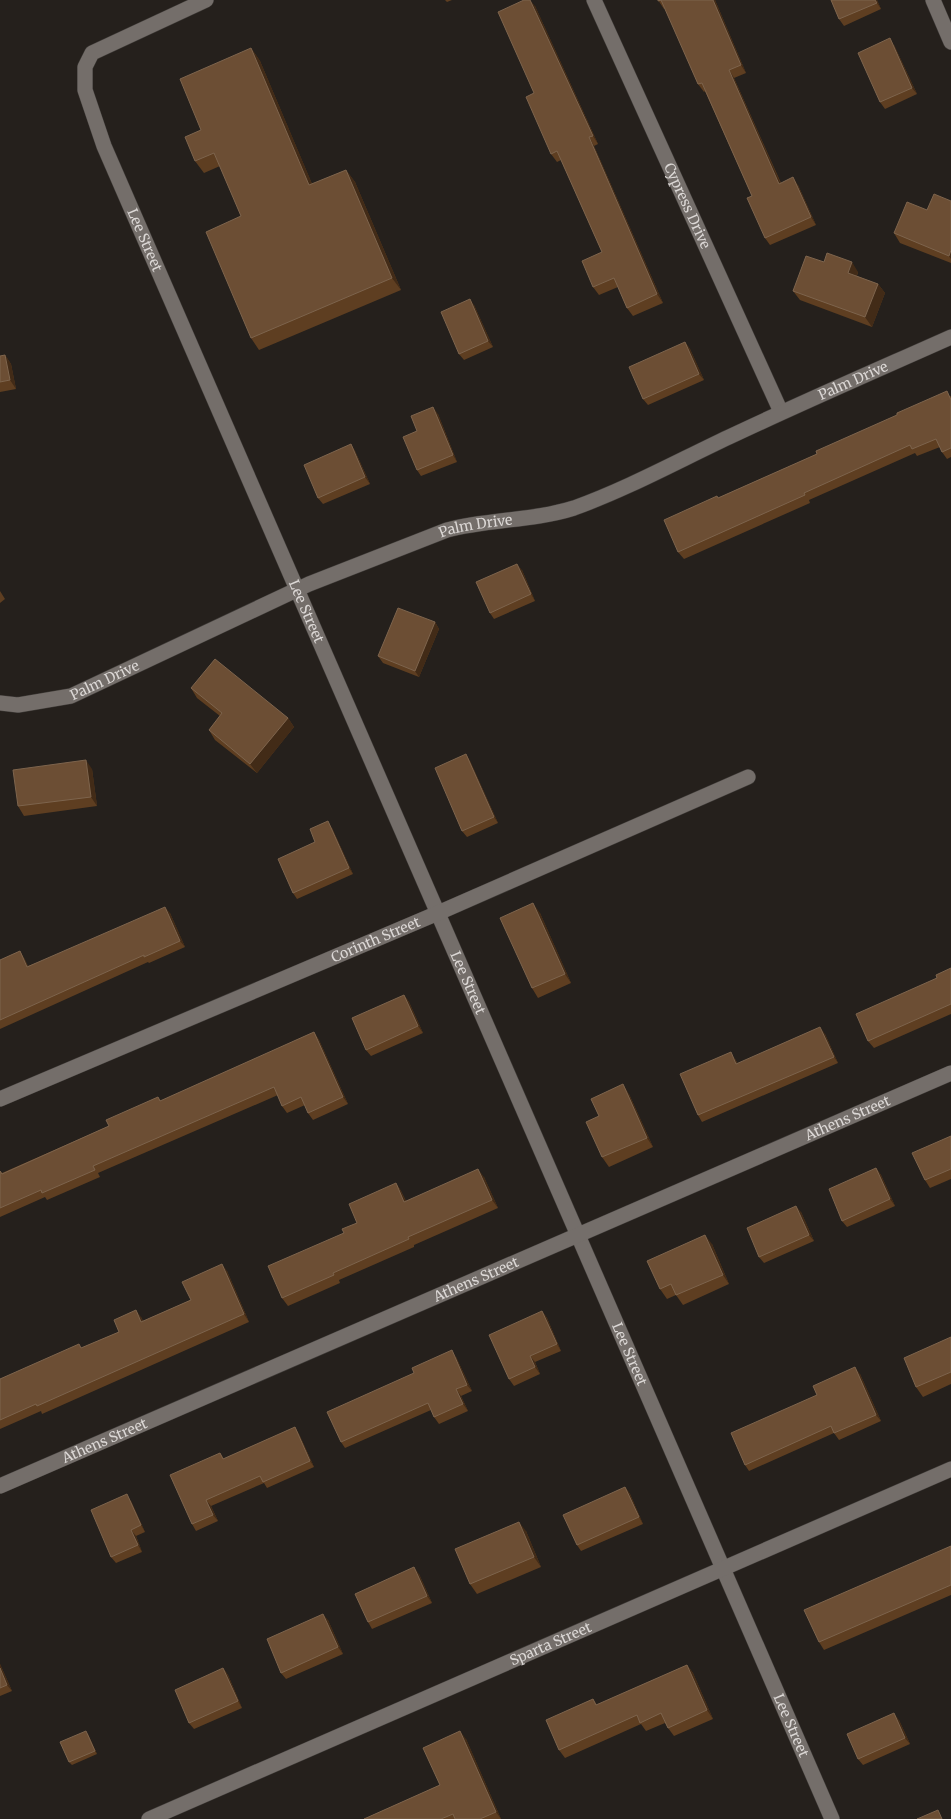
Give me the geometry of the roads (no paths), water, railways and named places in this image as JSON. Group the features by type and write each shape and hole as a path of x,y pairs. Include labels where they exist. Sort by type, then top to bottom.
{"street":[{"name":"Lee Street","path":"206,0 92,53 85,67 85,90 104,146 832,1819"},
{"name":"Cypress Drive","path":"594,0 780,412"},
{"path":"937,1 951,42"},
{"name":"Palm Drive","path":"0,703 18,705 71,696 297,590 447,530 461,526 521,519 572,508 612,492 780,412 951,336"},
{"name":"Corinth Street","path":"0,1099 438,913 748,777"},
{"name":"Athens Street","path":"0,1486 951,1073"},
{"name":"Sparta Street","path":"149,1819 951,1469"}]}
